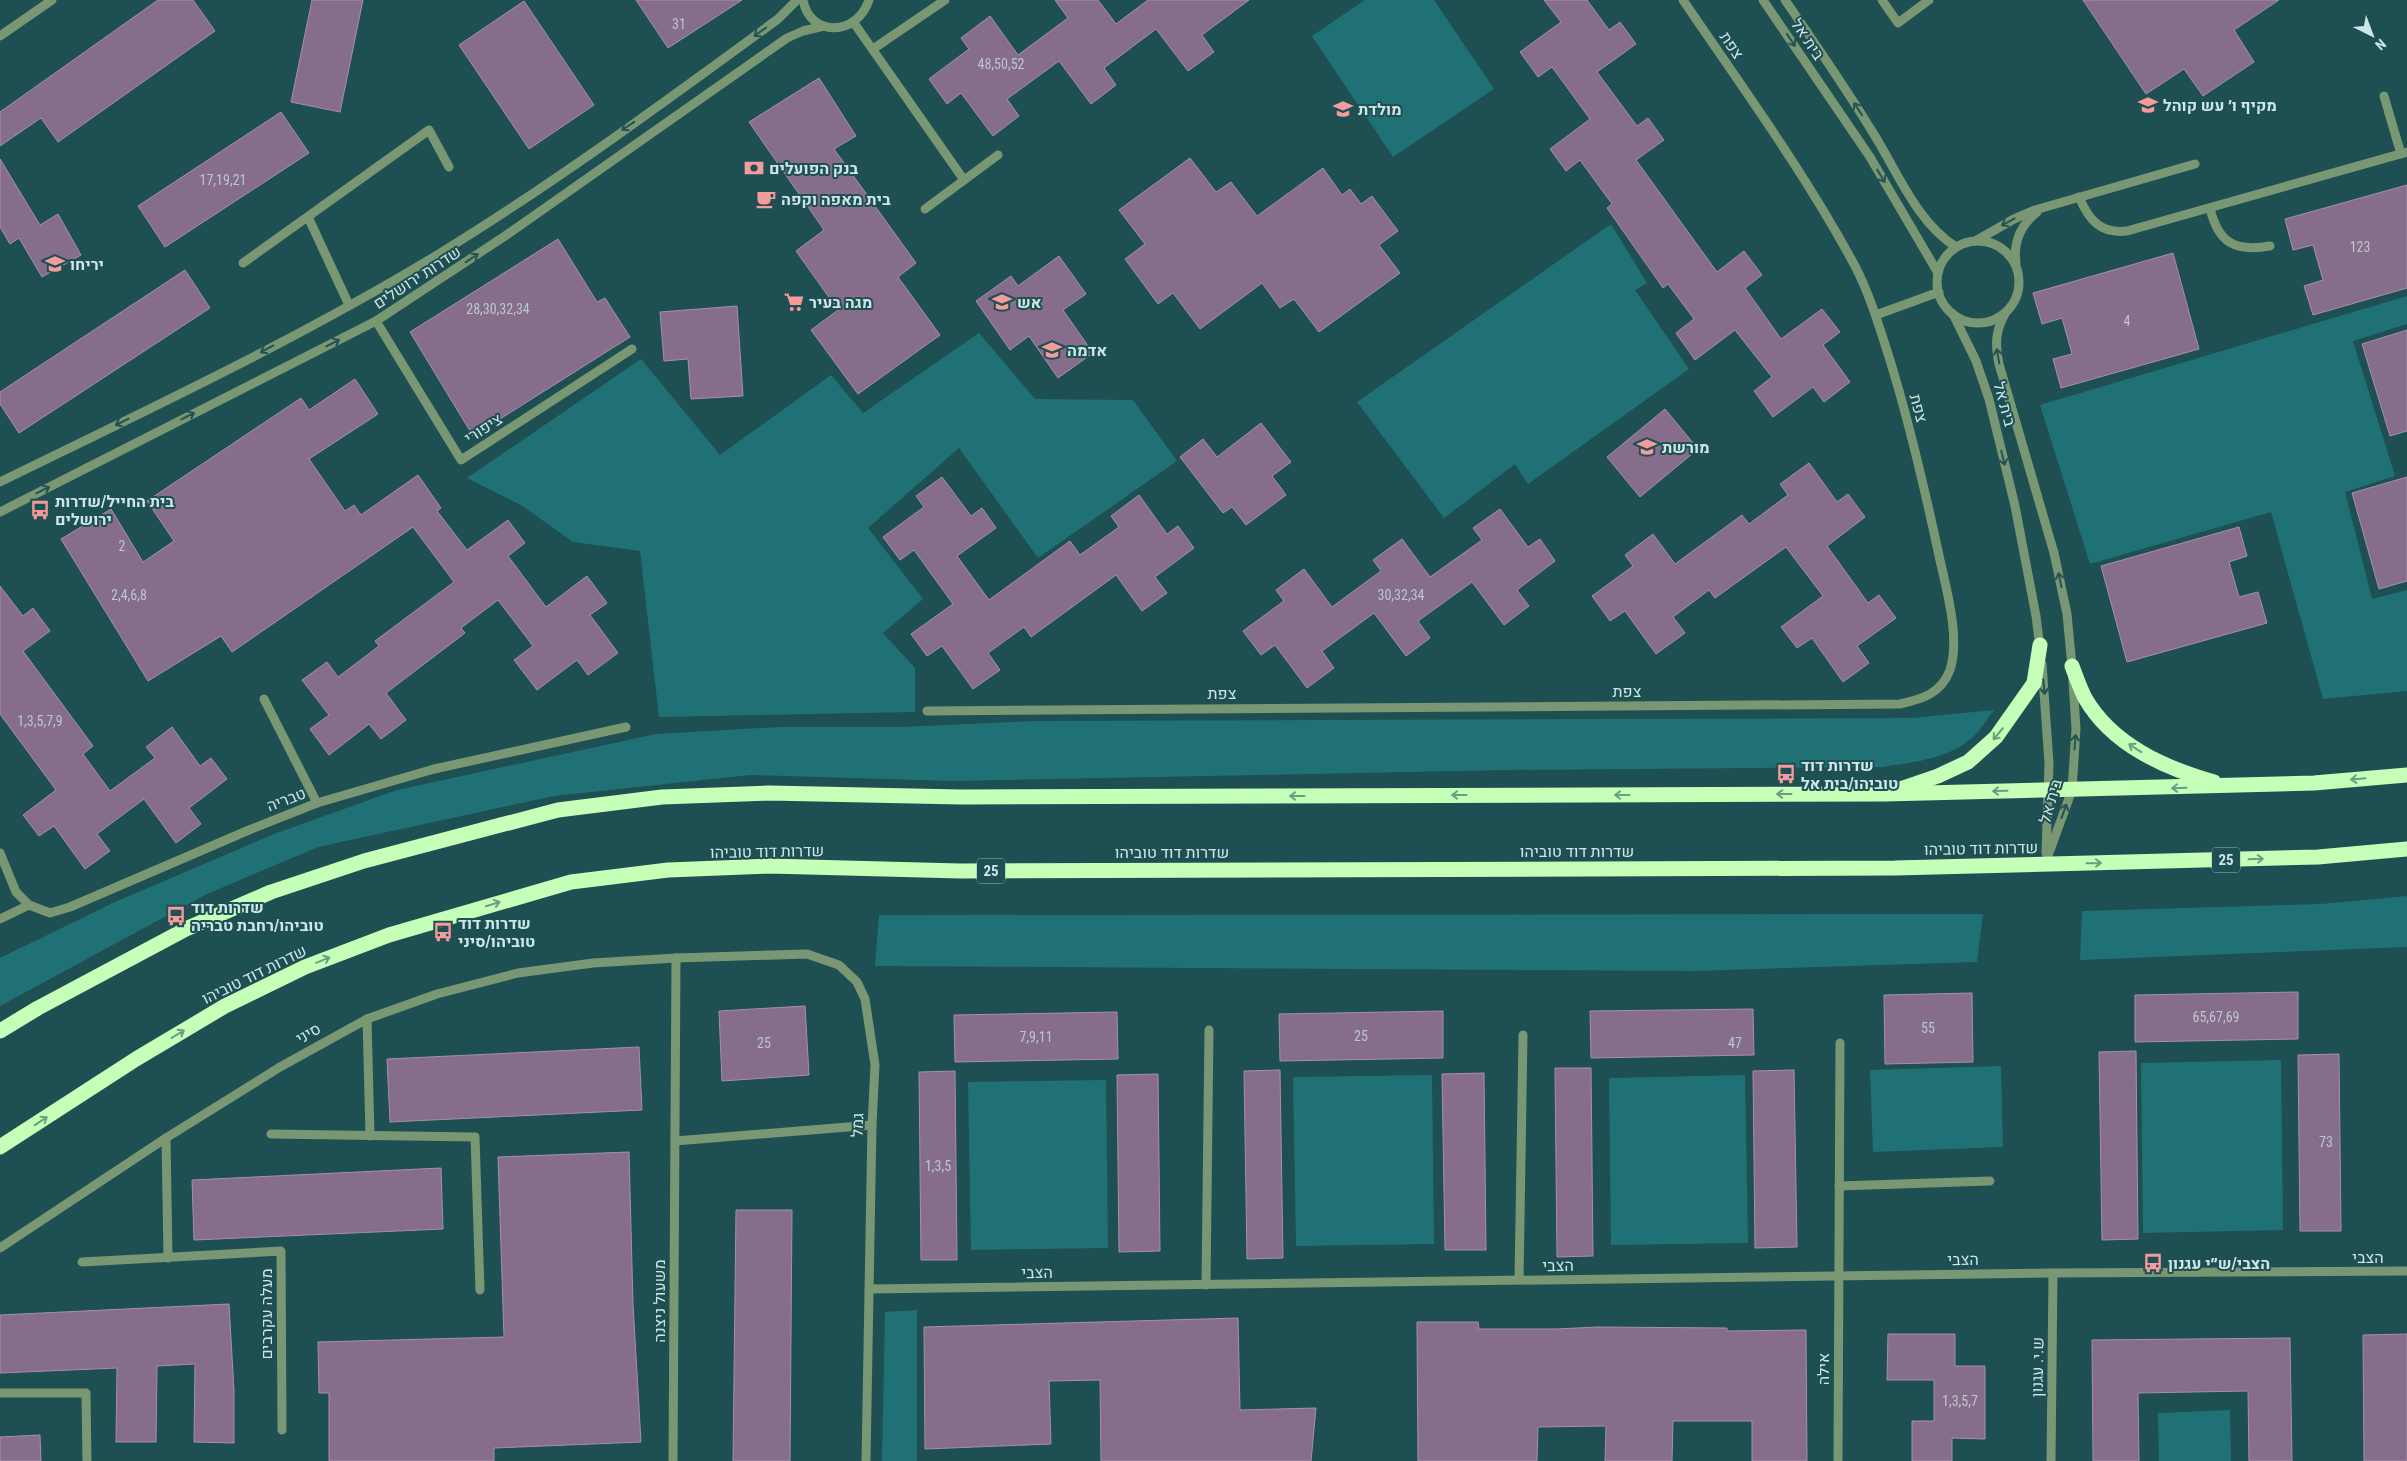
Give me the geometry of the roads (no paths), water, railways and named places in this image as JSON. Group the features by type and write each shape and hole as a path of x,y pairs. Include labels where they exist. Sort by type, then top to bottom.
{"highway":[{"path":"1885,794 1938,776 1968,762 1996,737 2034,683 2040,645"},
{"path":"2072,666 2086,698 2116,736 2176,771 2228,786"},
{"path":"0,1030 188,928 271,892 364,861 558,810 662,797 769,793 961,797 1885,794 2314,783 2407,774"},
{"name":"שדרות דוד טוביהו","path":"0,1147 136,1059 217,1010 305,967 389,935 571,882 668,870 769,866 970,871 1886,868 2318,857 2407,849"}],"street":[{"path":"0,36 52,0"},
{"name":"שדרות ירושלים","path":"0,482 229,370 438,255 649,112 778,19 797,0"},
{"path":"803,0 808,13 824,26"},
{"path":"869,0 861,16 854,22 964,180"},
{"path":"873,49 945,0"},
{"name":"צפת","path":"926,711 1900,704 1924,699 1942,683 1949,671 1954,650 1948,601 1924,486 1900,392 1876,315 1856,269 1806,180 1682,0"},
{"name":"בית אל","path":"1763,0 1870,157 1938,273"},
{"name":"בית אל","path":"1785,0 1863,116 1918,210 1932,228 1956,247"},
{"path":"1882,0 1898,23 1929,0"},
{"name":"שדרות ירושלים","path":"0,512 376,321 505,236 787,38 803,31 824,26 845,27 854,22"},
{"path":"2079,197 2086,212 2095,224 2113,232 2127,231 2404,153 2384,96"},
{"path":"243,263 429,130 449,167"},
{"path":"924,209 998,155"},
{"path":"2044,207 2030,218 2020,233 2014,252 2019,278 2018,290 2014,302 2006,312 1995,319 1976,323 1964,320 1953,314 1944,304 1939,292 1938,273 1947,256 1956,247 1974,241 2014,219 2044,207 2195,164"},
{"path":"2210,208 2217,228 2227,241 2247,248 2270,246"},
{"path":"308,217 349,305"},
{"path":"1974,241 1987,242 1998,246 2009,254 2016,265"},
{"path":"1876,315 1939,292"},
{"name":"בית אל","path":"2006,312 1998,326 1995,342 1999,364 2054,553 2067,614 2072,666 2076,730 2072,790 2045,864"},
{"name":"בית אל","path":"1953,314 1976,361 1989,399 2015,506 2040,645 2045,696 2049,790 2045,864"},
{"name":"ציפורי","path":"376,321 461,460 632,349"},
{"path":"264,698 317,803"},
{"name":"טבריה","path":"29,906 50,913 70,907 249,830 317,803 434,769 626,727"},
{"path":"0,853 16,892 29,906 0,919"},
{"name":"גמל","path":"676,958 807,954 839,965 857,982 865,999 875,1065 872,1125 866,1461"},
{"name":"סיני","path":"0,1248 166,1138 280,1067 367,1019 437,994 518,973 593,963 676,958"},
{"name":"משעול ניצנה","path":"673,1461 676,958"},
{"path":"367,1019 370,1136"},
{"path":"1206,1285 1209,1030"},
{"name":"הצבי","path":"1519,1280 1524,1035"},
{"name":"אילה","path":"1838,1461 1840,1043"},
{"path":"675,1141 872,1125"},
{"path":"271,1134 475,1137 480,1290"},
{"path":"166,1138 168,1258"},
{"path":"1839,1186 1990,1181"},
{"name":"מעלה עקרבים","path":"82,1262 281,1251 282,1430"},
{"name":"הצבי","path":"869,1289 2053,1273 2407,1271"},
{"name":"ש.י. עגנון","path":"2051,1461 2053,1273"},
{"path":"0,1394 86,1394 87,1461"}],"place":[{"name":"מקיף ו׳ עש קוהל","path":"2148,105"},
{"name":"מולדת","path":"1343,109"},
{"name":"בנק הפועלים","path":"754,168"},
{"name":"בית מאפה וקפה","path":"766,199"},
{"name":"יריחו","path":"55,264"},
{"name":"מגה בעיר","path":"794,302"},
{"name":"אש","path":"1002,302"},
{"name":"אדמה","path":"1052,350"},
{"name":"מורשת","path":"1647,447"},
{"name":"בית החייל/שדרות ירושלים","path":"40,510"},
{"name":"שדרות דוד טוביהו/בית אל","path":"1786,774"},
{"name":"שדרות דוד טוביהו/רחבת טבריה","path":"176,916"},
{"name":"שדרות דוד טוביהו/סיני","path":"443,932"},
{"name":"הצבי/ש״י עגנון","path":"2153,1263"}]}
